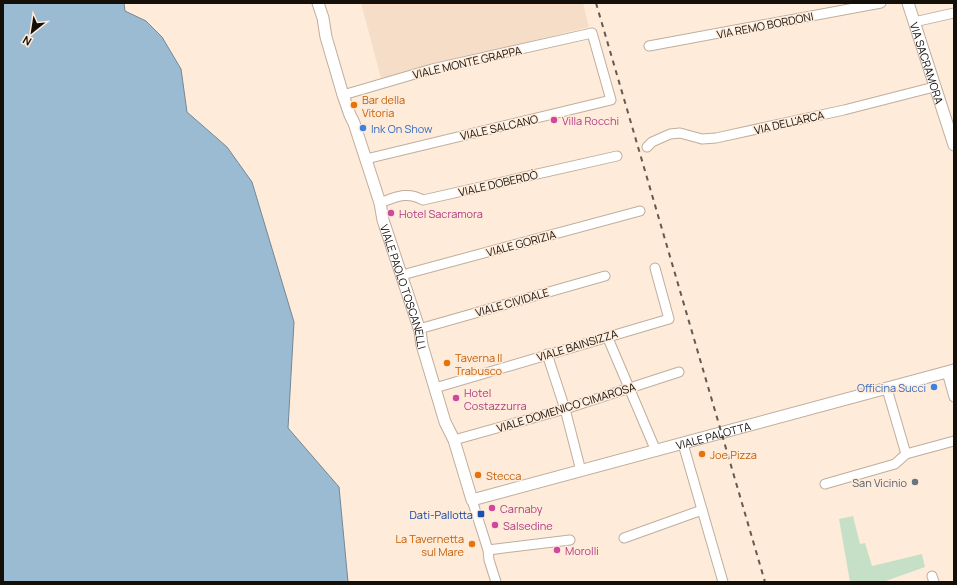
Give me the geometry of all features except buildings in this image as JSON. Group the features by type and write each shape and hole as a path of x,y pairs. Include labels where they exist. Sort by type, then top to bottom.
{"street":[{"name":"VIALE PAOLO TOSCANELLI","path":"318,3 343,95 366,159 380,203 383,220 419,329 422,345 445,422 454,440 472,500"},
{"name":"VIA REMO BORDONI","path":"649,46 881,3"},
{"name":"VIA SACRAMORA","path":"908,3 934,87 952,130 954,145"},
{"path":"914,22 954,13"},
{"name":"VIALE MONTE GRAPPA","path":"343,95 410,75 592,33"},
{"name":"VIALE SALCANO","path":"366,159 611,100 592,33"},
{"name":"VIA DELL'ARCA","path":"647,147 652,142 670,134 680,134 702,139 716,138 844,110 934,87"},
{"name":"VIALE DOBERDÒ","path":"380,203 404,194 423,200 617,156"},
{"name":"VIALE GORIZIA","path":"402,275 640,211"},
{"name":"VIALE BAINSIZZA","path":"435,388 606,336 669,319 655,268"},
{"name":"VIALE CIVIDALE","path":"419,329 605,276"},
{"path":"606,336 656,451"},
{"path":"547,354 565,409 582,471"},
{"path":"950,371 954,397"},
{"name":"VIALE PALOTTA","path":"472,500 950,371"},
{"name":"VIALE DOMENICO CIMAROSA","path":"454,440 565,409 679,372"},
{"path":"887,389 906,454"},
{"path":"824,484 895,464 906,454 954,441"},
{"path":"683,444 723,582"},
{"path":"472,500 488,550 488,560 496,582"},
{"path":"624,538 702,510"},
{"path":"488,550 570,540"}],"shaded area":[{"path":"361,3 583,3 589,27 381,78"}],"green space":[{"path":"853,516 860,544 865,543 872,566 922,554 925,567 883,582 850,582 839,519"}],"water":[{"path":"3,3 124,3 125,11 146,21 162,37 181,69 187,112 227,147 252,182 294,322 288,428 339,487 348,582 3,582"}],"railway":[{"path":"596,3 765,582"}],"place":[{"name":"Bar della Vitoria","path":"354,105"},
{"name":"Villa Rocchi","path":"554,120"},
{"name":"Ink On Show","path":"363,128"},
{"name":"Hotel Sacramora","path":"391,213"},
{"name":"Taverna Il Trabusco","path":"447,363"},
{"name":"Officina Succi","path":"934,387"},
{"name":"Hotel Costazzurra","path":"456,398"},
{"name":"Joe Pizza","path":"702,454"},
{"name":"Stecca","path":"478,475"},
{"name":"San Vicinio","path":"915,482"},
{"name":"Carnaby","path":"492,508"},
{"name":"Dati-Pallotta","path":"481,514"},
{"name":"Salsedine","path":"495,525"},
{"name":"La Tavernetta sul Mare","path":"472,544"},
{"name":"Morolli","path":"557,550"}]}
